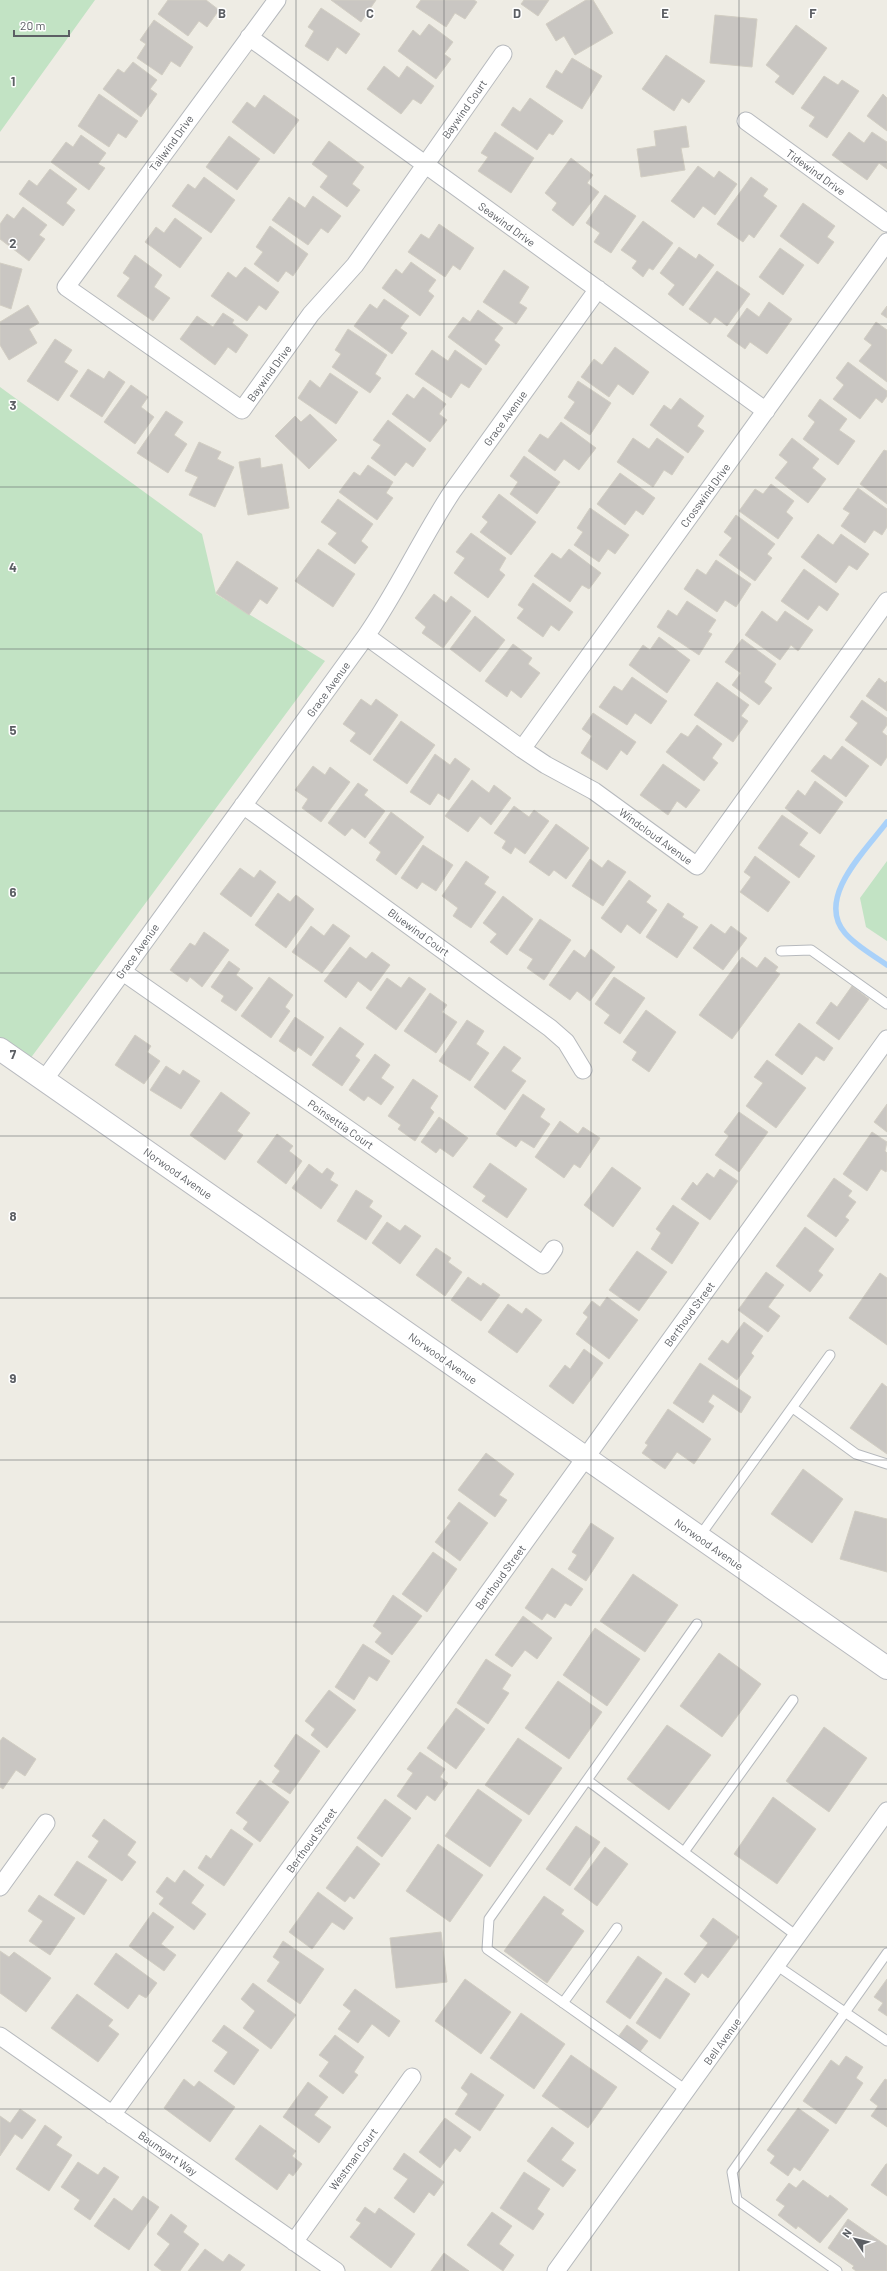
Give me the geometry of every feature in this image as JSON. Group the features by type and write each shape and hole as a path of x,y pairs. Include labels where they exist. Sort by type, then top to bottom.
{"main road":[{"name":"Norwood Avenue","path":"0,1049 887,1668"}],"street":[{"name":"Tailwind Drive","path":"66,287 277,0"},
{"name":"Seawind Drive","path":"249,37 766,411"},
{"name":"Baywind Court","path":"426,165 503,54"},
{"name":"Tidewind Drive","path":"746,121 887,223"},
{"name":"Baywind Drive","path":"66,287 242,410 311,314 355,264 426,165"},
{"name":"Crosswind Drive","path":"522,749 887,242"},
{"name":"Grace Avenue","path":"44,1080 366,636 389,603 433,520 598,289"},
{"name":"Windcloud Avenue","path":"366,636 522,749 546,765 594,791 697,866 887,601"},
{"name":"Bluewind Court","path":"243,805 550,1028 566,1042 583,1070"},
{"name":"Poinsettia Court","path":"122,972 543,1266 554,1249"},
{"name":"Berthoud Street","path":"112,2114 887,1039"},
{"name":"Bell Avenue","path":"556,2271 887,1811"},
{"path":"0,1887 46,1823"},
{"name":"Baumgart Way","path":"0,2036 336,2271"},
{"name":"Westman Court","path":"294,2242 412,2077"}],"lane":[{"path":"780,951 811,950 887,1004"},
{"path":"699,1537 830,1355"},
{"path":"793,1408 856,1454 887,1464"},
{"path":"686,2090 487,1949 489,1919 697,1624"},
{"path":"684,1852 793,1700"},
{"path":"587,1780 797,1936"},
{"path":"564,2003 617,1928"},
{"path":"837,2271 736,2200 732,2172 887,1953"},
{"path":"776,1965 887,2041"}],"green space":[{"path":"0,0 95,0 0,132"},
{"path":"0,387 202,534 216,594 325,661 27,1063 0,1044"},
{"path":"887,861 887,941 866,927 860,898"}],"building":[{"path":"168,0 206,0 219,10 207,27 199,21 188,36 158,14"},
{"path":"331,0 376,0 361,22"},
{"path":"421,0 474,0 477,2 465,19 455,13 446,27 416,7"},
{"path":"524,0 549,0 538,16 521,4"},
{"path":"586,0 593,0 613,33 575,55 564,36 556,41 546,24"},
{"path":"321,8 360,34 346,54 337,47 328,61 305,46 314,31 308,27"},
{"path":"715,15 757,19 752,67 710,63"},
{"path":"154,20 193,47 180,67 171,61 162,75 137,58 146,44 140,40"},
{"path":"429,24 453,42 444,54 451,59 436,79 398,51 413,30 420,36"},
{"path":"796,25 827,48 793,95 775,82 780,76 766,65"},
{"path":"666,55 705,81 689,103 682,98 674,111 642,89"},
{"path":"572,58 602,76 582,109 546,87 556,70 562,74"},
{"path":"133,62 157,80 150,89 157,94 141,117 103,89 118,69 124,73"},
{"path":"384,66 399,78 407,66 434,86 421,104 413,99 401,114 367,89"},
{"path":"824,76 838,85 842,80 859,91 827,138 809,126 815,117 801,108"},
{"path":"99,94 138,121 126,138 118,133 109,147 78,126"},
{"path":"883,94 887,98 887,131 867,116"},
{"path":"264,95 299,120 274,154 232,122 247,102 255,108"},
{"path":"530,98 563,121 553,135 549,133 537,150 501,125 513,107 520,112"},
{"path":"686,126 689,147 681,148 685,170 641,177 637,149 656,146 654,131"},
{"path":"495,132 534,158 511,193 478,171 488,157 481,153"},
{"path":"849,132 864,143 872,132 887,142 887,169 879,163 867,180 832,155"},
{"path":"81,135 106,153 98,164 105,168 89,190 51,162 66,142 73,147"},
{"path":"229,136 260,159 237,190 206,167"},
{"path":"329,141 364,167 352,184 360,190 347,207 320,187 328,176 312,164"},
{"path":"571,158 593,175 587,183 599,192 573,226 552,210 557,203 545,193"},
{"path":"698,166 714,178 719,171 737,184 715,215 703,206 694,218 671,201"},
{"path":"50,169 77,189 66,203 75,210 63,226 19,194 29,180 37,186"},
{"path":"204,177 235,200 211,233 172,206 188,184 195,189"},
{"path":"751,177 768,189 763,196 777,206 754,238 749,234 743,242 717,224"},
{"path":"605,195 636,216 611,253 594,242 600,233 586,223"},
{"path":"313,196 341,216 328,233 321,228 308,245 272,220 289,197 305,208"},
{"path":"803,203 835,226 827,237 834,242 818,264 780,236"},
{"path":"23,207 47,225 39,235 45,239 29,261 0,239 0,224 7,214 14,219"},
{"path":"175,218 202,238 180,268 145,242 156,227 164,233"},
{"path":"643,221 673,243 653,270 649,268 643,277 632,268 637,261 621,250"},
{"path":"439,224 474,248 460,270 453,265 445,277 408,252 421,234 429,239"},
{"path":"270,226 308,254 293,276 286,271 278,282 254,264 263,252 256,247"},
{"path":"679,247 696,259 699,254 714,265 683,306 668,294 675,285 660,273"},
{"path":"780,248 804,265 783,295 759,277"},
{"path":"135,255 162,275 154,287 170,298 153,321 117,296 130,278 123,273"},
{"path":"411,262 436,280 428,291 434,296 420,316 382,288 396,269 402,274"},
{"path":"0,263 22,269 11,309 0,305"},
{"path":"245,267 279,292 266,310 259,305 247,321 211,296 228,272 236,278"},
{"path":"504,270 529,287 519,303 527,308 516,324 483,302"},
{"path":"717,271 750,294 727,326 715,317 710,324 689,309"},
{"path":"384,299 409,316 400,328 407,333 392,354 354,326 370,304 377,309"},
{"path":"769,302 792,319 767,354 750,342 745,349 727,336 747,308 759,317"},
{"path":"28,305 39,323 29,329 37,343 9,360 0,345 0,322"},
{"path":"887,306 887,318 881,314"},
{"path":"478,310 503,328 494,340 500,345 486,365 448,337 463,317 470,322"},
{"path":"223,313 234,320 232,323 248,335 236,353 228,347 215,365 180,339 197,316 213,327"},
{"path":"876,322 887,330 887,382 859,361 872,345 864,339"},
{"path":"348,329 387,355 375,374 381,378 370,393 332,367 341,354 335,350"},
{"path":"55,339 72,350 64,362 78,371 58,401 27,381"},
{"path":"615,347 649,372 633,395 618,384 609,397 581,377 594,359 602,365"},
{"path":"432,350 448,361 455,350 482,369 469,388 461,383 451,398 415,374"},
{"path":"848,362 887,391 887,396 882,403 876,398 860,419 833,399 844,385 836,378"},
{"path":"88,369 104,379 109,371 125,382 102,417 70,396"},
{"path":"330,373 358,392 336,424 298,398 310,380 320,388"},
{"path":"578,381 611,403 590,435 564,418 575,402 568,397"},
{"path":"131,385 148,397 141,407 154,417 135,444 104,422"},
{"path":"423,387 446,404 439,414 447,420 430,442 392,414 407,394 414,399"},
{"path":"680,398 704,416 697,426 704,431 688,453 650,425 664,405 671,410"},
{"path":"820,399 847,419 839,430 855,441 838,465 803,439 815,422 808,416"},
{"path":"166,411 183,422 174,435 187,444 168,473 137,453"},
{"path":"310,414 337,440 309,469 275,436 295,416 301,422"},
{"path":"388,420 426,449 413,467 406,462 395,476 371,458 381,445 373,440"},
{"path":"561,422 596,448 579,470 564,459 555,471 528,451 540,434 548,439"},
{"path":"633,438 649,449 657,438 684,457 672,475 664,470 653,487 617,462"},
{"path":"792,438 819,459 812,468 826,479 808,503 775,478 788,462 779,455"},
{"path":"199,442 221,452 217,459 234,467 215,507 189,495 198,477 185,471"},
{"path":"884,450 887,451 887,504 860,484"},
{"path":"524,456 560,482 537,514 510,494 518,482 510,476"},
{"path":"260,458 261,468 282,464 289,508 248,515 239,462"},
{"path":"368,465 393,482 386,493 393,498 377,520 339,492 354,472 360,476"},
{"path":"620,473 655,498 643,515 636,510 625,525 597,504"},
{"path":"771,484 794,501 786,512 793,518 778,539 739,511 755,489 763,494"},
{"path":"858,488 887,509 887,527 882,535 874,530 865,543 841,526 850,513 843,509"},
{"path":"499,494 536,522 511,555 480,532 488,522 482,517"},
{"path":"338,499 373,524 361,541 368,547 355,564 328,544 337,533 321,522"},
{"path":"590,508 629,535 615,554 608,549 599,562 574,545 583,532 577,528"},
{"path":"736,515 775,544 767,554 772,558 755,581 719,555 732,538 724,532"},
{"path":"471,533 506,558 499,570 505,575 488,598 454,573 465,558 456,552"},
{"path":"818,534 833,545 841,534 869,554 857,570 849,565 836,583 801,557"},
{"path":"318,549 355,574 333,607 295,581"},
{"path":"569,549 601,573 589,589 582,585 570,602 534,576 552,553 561,559"},
{"path":"716,560 751,584 736,607 725,600 717,612 684,589 697,569 706,575"},
{"path":"237,561 278,588 267,604 260,599 249,615 216,593"},
{"path":"804,569 839,594 827,611 819,605 808,620 781,601"},
{"path":"533,583 573,612 559,631 551,625 543,637 517,618 524,609 518,605"},
{"path":"434,594 446,603 451,596 471,611 443,648 422,633 426,627 415,618"},
{"path":"687,601 716,620 708,632 712,634 699,655 657,627 668,610 677,616"},
{"path":"762,611 777,622 785,611 813,630 798,651 791,645 780,660 745,635"},
{"path":"475,616 505,640 480,672 450,649"},
{"path":"659,637 690,660 667,693 629,665 643,645 650,650"},
{"path":"742,639 776,664 764,682 772,688 759,705 732,685 741,673 725,662"},
{"path":"513,644 532,658 528,664 540,673 521,698 511,690 507,697 485,681"},
{"path":"632,677 667,701 651,724 635,713 627,725 599,707 614,686 622,691"},
{"path":"879,678 885,683 887,681 887,711 866,696"},
{"path":"717,682 749,705 741,716 748,721 733,742 694,715"},
{"path":"361,699 371,706 376,699 398,715 370,755 350,741 356,733 343,724"},
{"path":"862,700 887,718 887,725 882,732 887,736 887,757 881,766 845,740 858,723 850,717"},
{"path":"593,713 636,742 627,755 621,750 607,770 581,753 592,736 582,729"},
{"path":"401,721 435,745 407,784 373,760"},
{"path":"697,725 722,744 712,758 718,763 704,781 666,752 681,733 688,737"},
{"path":"842,746 869,766 846,797 811,771 824,755 831,760"},
{"path":"435,754 450,765 455,758 470,769 449,800 438,793 430,805 410,792"},
{"path":"663,764 700,790 686,808 677,801 668,815 640,795"},
{"path":"313,766 325,775 330,767 350,782 321,822 302,808 308,799 295,790"},
{"path":"472,780 489,793 494,785 511,798 491,825 480,816 468,832 445,816"},
{"path":"815,781 843,802 820,834 785,808 798,790 805,796"},
{"path":"358,783 368,790 364,795 385,811 365,838 352,828 345,836 328,823"},
{"path":"514,806 529,817 534,810 549,821 525,854 515,847 511,854 502,848 506,841 494,833"},
{"path":"391,812 424,837 396,875 376,860 381,852 369,843"},
{"path":"782,815 808,833 799,845 815,856 799,878 758,848"},
{"path":"556,824 589,848 566,879 554,870 549,876 529,862"},
{"path":"423,845 453,865 436,891 422,882 417,889 401,878"},
{"path":"755,856 790,882 768,912 740,892 751,877 744,872"},
{"path":"590,859 602,868 608,860 626,872 603,906 572,886"},
{"path":"466,861 489,877 484,884 496,892 471,928 453,916 458,908 442,896"},
{"path":"240,868 254,878 260,870 276,882 251,917 220,894"},
{"path":"629,880 651,896 646,902 657,910 640,934 627,924 621,933 601,918"},
{"path":"278,893 290,902 296,895 314,909 286,948 255,925"},
{"path":"503,896 533,919 507,955 490,942 497,934 483,923"},
{"path":"668,903 684,914 682,917 698,927 677,958 646,937"},
{"path":"540,919 571,940 544,980 527,968 533,959 519,950"},
{"path":"333,924 350,936 322,973 292,952 311,926 324,936"},
{"path":"711,924 725,934 731,926 747,938 723,970 693,948"},
{"path":"204,932 229,950 202,987 190,977 187,982 170,970 190,943 195,946"},
{"path":"350,947 366,959 372,952 390,965 371,991 358,981 346,998 324,981"},
{"path":"591,949 615,967 590,1001 577,991 570,1000 549,985 574,950 585,958"},
{"path":"742,957 757,968 765,957 778,967 775,971 780,974 732,1039 699,1015"},
{"path":"229,961 240,969 236,975 253,988 236,1011 221,1001 224,996 211,987"},
{"path":"269,977 293,995 285,1007 290,1011 271,1038 241,1016"},
{"path":"409,977 426,989 396,1030 366,1008 387,978 401,988"},
{"path":"614,977 645,998 620,1034 604,1023 610,1015 595,1004"},
{"path":"852,986 869,999 839,1040 816,1023 831,1002 837,1007"},
{"path":"430,993 447,1005 442,1012 457,1022 436,1053 404,1031"},
{"path":"646,1010 676,1032 649,1072 632,1060 637,1052 623,1042"},
{"path":"295,1017 324,1037 311,1056 298,1047 295,1052 279,1041"},
{"path":"467,1020 484,1031 476,1044 489,1053 470,1081 439,1061"},
{"path":"799,1023 833,1048 824,1061 816,1056 802,1075 775,1055"},
{"path":"340,1027 364,1044 355,1056 360,1060 342,1086 312,1065"},
{"path":"135,1035 151,1046 147,1052 160,1061 144,1084 115,1065"},
{"path":"504,1046 521,1058 511,1071 526,1081 505,1110 474,1087"},
{"path":"375,1054 390,1065 381,1078 394,1087 381,1105 368,1096 364,1101 349,1090"},
{"path":"767,1060 806,1088 776,1128 746,1106 763,1083 754,1077"},
{"path":"166,1066 180,1075 183,1070 200,1081 181,1109 150,1090"},
{"path":"413,1079 438,1096 430,1108 434,1112 415,1141 398,1129 401,1125 388,1116"},
{"path":"221,1092 250,1113 237,1131 243,1135 225,1160 190,1135"},
{"path":"523,1094 545,1109 540,1117 550,1124 534,1148 521,1140 516,1147 496,1134"},
{"path":"887,1104 887,1132 874,1122"},
{"path":"739,1112 768,1132 739,1172 715,1155 729,1136 724,1132"},
{"path":"439,1117 468,1138 453,1157 440,1148 436,1153 421,1142"},
{"path":"560,1121 578,1134 583,1127 600,1138 580,1168 574,1164 564,1178 535,1157"},
{"path":"872,1132 887,1142 885,1151 887,1153 887,1170 886,1172 881,1169 867,1191 843,1174"},
{"path":"277,1134 293,1146 289,1151 302,1161 286,1184 257,1162"},
{"path":"490,1163 527,1189 507,1218 482,1201 486,1196 473,1187"},
{"path":"309,1164 322,1174 327,1168 334,1173 330,1180 338,1185 321,1209 292,1188"},
{"path":"612,1167 641,1188 613,1227 584,1205"},
{"path":"720,1169 738,1181 710,1220 681,1199 693,1182 697,1186 707,1173 714,1178"},
{"path":"834,1178 852,1191 848,1196 856,1202 845,1217 849,1220 836,1237 807,1216"},
{"path":"356,1190 373,1201 369,1207 382,1216 366,1240 337,1221"},
{"path":"673,1205 699,1223 672,1264 651,1249 661,1233 656,1229"},
{"path":"387,1222 400,1231 405,1225 421,1236 400,1264 372,1243"},
{"path":"805,1227 834,1249 818,1271 823,1275 810,1292 776,1266"},
{"path":"436,1248 451,1258 448,1262 462,1272 445,1296 416,1275"},
{"path":"637,1251 667,1272 639,1311 609,1290"},
{"path":"766,1272 784,1285 768,1307 780,1316 768,1332 738,1310"},
{"path":"880,1273 887,1278 887,1345 849,1318"},
{"path":"468,1277 481,1286 483,1283 500,1295 481,1321 451,1300"},
{"path":"607,1297 638,1320 609,1359 576,1334 588,1317 583,1313 592,1301 600,1307"},
{"path":"508,1304 522,1314 526,1308 542,1320 517,1353 488,1332"},
{"path":"744,1322 763,1336 751,1353 754,1356 737,1380 708,1359 722,1340 728,1344"},
{"path":"584,1349 603,1363 573,1404 549,1386 565,1365 570,1369"},
{"path":"700,1363 751,1397 741,1413 713,1394 708,1402 714,1406 703,1423 673,1403"},
{"path":"882,1383 887,1387 887,1454 850,1428"},
{"path":"668,1409 711,1439 694,1464 677,1452 665,1469 642,1453 648,1445 645,1443"},
{"path":"486,1453 514,1474 499,1495 507,1500 495,1517 458,1490"},
{"path":"803,1469 843,1499 812,1543 771,1514"},
{"path":"459,1502 488,1523 460,1561 435,1542 451,1521 447,1518"},
{"path":"855,1511 887,1519 887,1572 840,1559"},
{"path":"591,1523 614,1538 586,1581 568,1569 577,1555 572,1552"},
{"path":"433,1552 457,1569 427,1612 402,1594"},
{"path":"552,1568 583,1589 571,1606 565,1603 555,1618 547,1613 542,1620 525,1608"},
{"path":"633,1574 678,1605 645,1652 600,1621"},
{"path":"393,1595 422,1616 392,1655 375,1642 382,1633 373,1626"},
{"path":"523,1616 552,1638 537,1659 525,1650 512,1667 495,1655"},
{"path":"595,1628 640,1659 607,1706 563,1675"},
{"path":"363,1644 390,1661 377,1681 369,1676 354,1700 335,1687"},
{"path":"719,1653 761,1684 722,1737 680,1706"},
{"path":"486,1659 511,1675 502,1689 509,1693 488,1724 457,1703"},
{"path":"558,1681 602,1712 569,1759 525,1728"},
{"path":"329,1690 356,1710 327,1748 311,1735 315,1729 305,1721"},
{"path":"456,1708 485,1729 456,1769 427,1748"},
{"path":"667,1725 711,1755 669,1810 627,1779"},
{"path":"824,1727 867,1758 829,1812 786,1781"},
{"path":"296,1734 320,1751 290,1794 272,1782 280,1771 274,1766"},
{"path":"3,1737 36,1759 25,1776 16,1770 3,1789 0,1787 0,1741"},
{"path":"518,1738 562,1768 529,1815 485,1785"},
{"path":"420,1752 445,1769 440,1777 448,1783 435,1801 427,1795 416,1810 397,1796 413,1773 407,1769"},
{"path":"260,1780 289,1802 260,1842 243,1829 248,1822 236,1813"},
{"path":"478,1789 522,1820 490,1867 445,1836"},
{"path":"773,1797 816,1829 777,1884 734,1854"},
{"path":"385,1799 411,1818 382,1857 357,1838"},
{"path":"104,1819 136,1842 127,1855 136,1862 122,1881 88,1857 99,1841 92,1836"},
{"path":"576,1826 600,1842 570,1886 546,1869"},
{"path":"231,1829 253,1844 224,1886 198,1868 206,1855 211,1859"},
{"path":"438,1844 483,1875 450,1922 406,1891"},
{"path":"357,1846 380,1864 354,1899 350,1896 345,1902 326,1888"},
{"path":"605,1847 628,1864 597,1906 574,1889"},
{"path":"77,1861 107,1880 84,1915 54,1895"},
{"path":"184,1870 204,1885 191,1903 206,1914 194,1930 159,1904 164,1898 156,1892 167,1877 175,1883"},
{"path":"318,1892 353,1918 344,1930 332,1922 312,1949 289,1932"},
{"path":"39,1895 75,1918 50,1955 29,1941 43,1921 28,1911"},
{"path":"544,1896 564,1910 561,1914 584,1931 547,1983 504,1951"},
{"path":"153,1912 174,1927 161,1944 176,1955 164,1971 129,1946"},
{"path":"713,1918 739,1937 708,1978 702,1973 695,1983 684,1974 708,1943 700,1936"},
{"path":"441,1932 447,1982 396,1988 390,1938"},
{"path":"283,1941 324,1969 300,2004 267,1981 280,1962 273,1957"},
{"path":"0,1951 9,1957 14,1952 51,1978 26,2012 0,1993"},
{"path":"116,1953 157,1983 146,1998 139,1994 128,2009 94,1984"},
{"path":"638,1956 662,1973 630,2019 606,2002"},
{"path":"666,1978 690,1994 660,2039 636,2023"},
{"path":"465,1979 511,2012 481,2054 435,2021"},
{"path":"887,1979 887,2016 878,2010 883,2003 874,1997"},
{"path":"253,1983 296,2015 271,2049 243,2028 255,2011 241,1999"},
{"path":"355,1989 400,2021 389,2037 372,2024 358,2043 338,2029 351,2011 343,2005"},
{"path":"77,1994 113,2020 108,2026 119,2034 98,2062 51,2028"},
{"path":"521,2013 565,2044 534,2089 490,2058"},
{"path":"224,2025 259,2050 234,2085 214,2071 228,2052 212,2041"},
{"path":"627,2025 648,2041 639,2053 618,2037"},
{"path":"335,2035 364,2057 354,2072 358,2075 343,2094 319,2076 329,2062 319,2055"},
{"path":"571,2055 617,2087 588,2128 542,2096"},
{"path":"846,2056 863,2067 856,2078 863,2083 836,2124 803,2101 831,2060 839,2066"},
{"path":"471,2073 504,2095 480,2131 455,2114 468,2094 461,2088"},
{"path":"184,2079 194,2087 199,2081 235,2107 210,2142 164,2108"},
{"path":"885,2079 887,2080 887,2127 871,2116 878,2106 870,2100"},
{"path":"308,2082 328,2097 314,2115 331,2127 319,2143 283,2117"},
{"path":"798,2108 829,2130 800,2171 794,2167 788,2176 770,2163 775,2156 767,2150"},
{"path":"20,2109 36,2120 22,2139 15,2134 0,2156 0,2116 10,2123"},
{"path":"445,2118 471,2137 460,2152 455,2148 440,2168 419,2152"},
{"path":"45,2125 62,2137 56,2145 72,2155 49,2191 16,2169"},
{"path":"260,2125 296,2151 292,2156 302,2164 293,2176 289,2173 277,2190 235,2159"},
{"path":"552,2127 574,2143 561,2160 576,2170 563,2187 527,2161"},
{"path":"404,2153 444,2182 434,2196 429,2192 414,2213 394,2198 408,2179 393,2169"},
{"path":"78,2162 98,2175 104,2167 119,2177 90,2220 74,2209 80,2200 61,2187"},
{"path":"887,2164 887,2196 871,2185"},
{"path":"524,2172 550,2189 537,2209 544,2214 533,2230 500,2208"},
{"path":"803,2180 828,2198 830,2195 848,2209 820,2243 798,2226 796,2229 778,2215 785,2206 776,2200 789,2183 796,2188"},
{"path":"143,2196 159,2207 129,2250 94,2226 114,2198 132,2211"},
{"path":"365,2207 375,2214 379,2208 415,2234 391,2268 350,2237 361,2223 356,2220"},
{"path":"492,2212 512,2226 499,2244 514,2255 503,2271 467,2245"},
{"path":"171,2214 187,2226 183,2232 199,2244 180,2271 162,2271 154,2265 170,2244 157,2234"},
{"path":"848,2219 887,2246 887,2271 856,2271 852,2268 854,2266 828,2248"},
{"path":"205,2249 223,2262 229,2254 245,2265 240,2271 188,2271"},
{"path":"444,2253 469,2271 431,2271"}],"waterway":[{"path":"887,822 847,875 840,890 836,905 837,919 849,938 887,965"}]}
